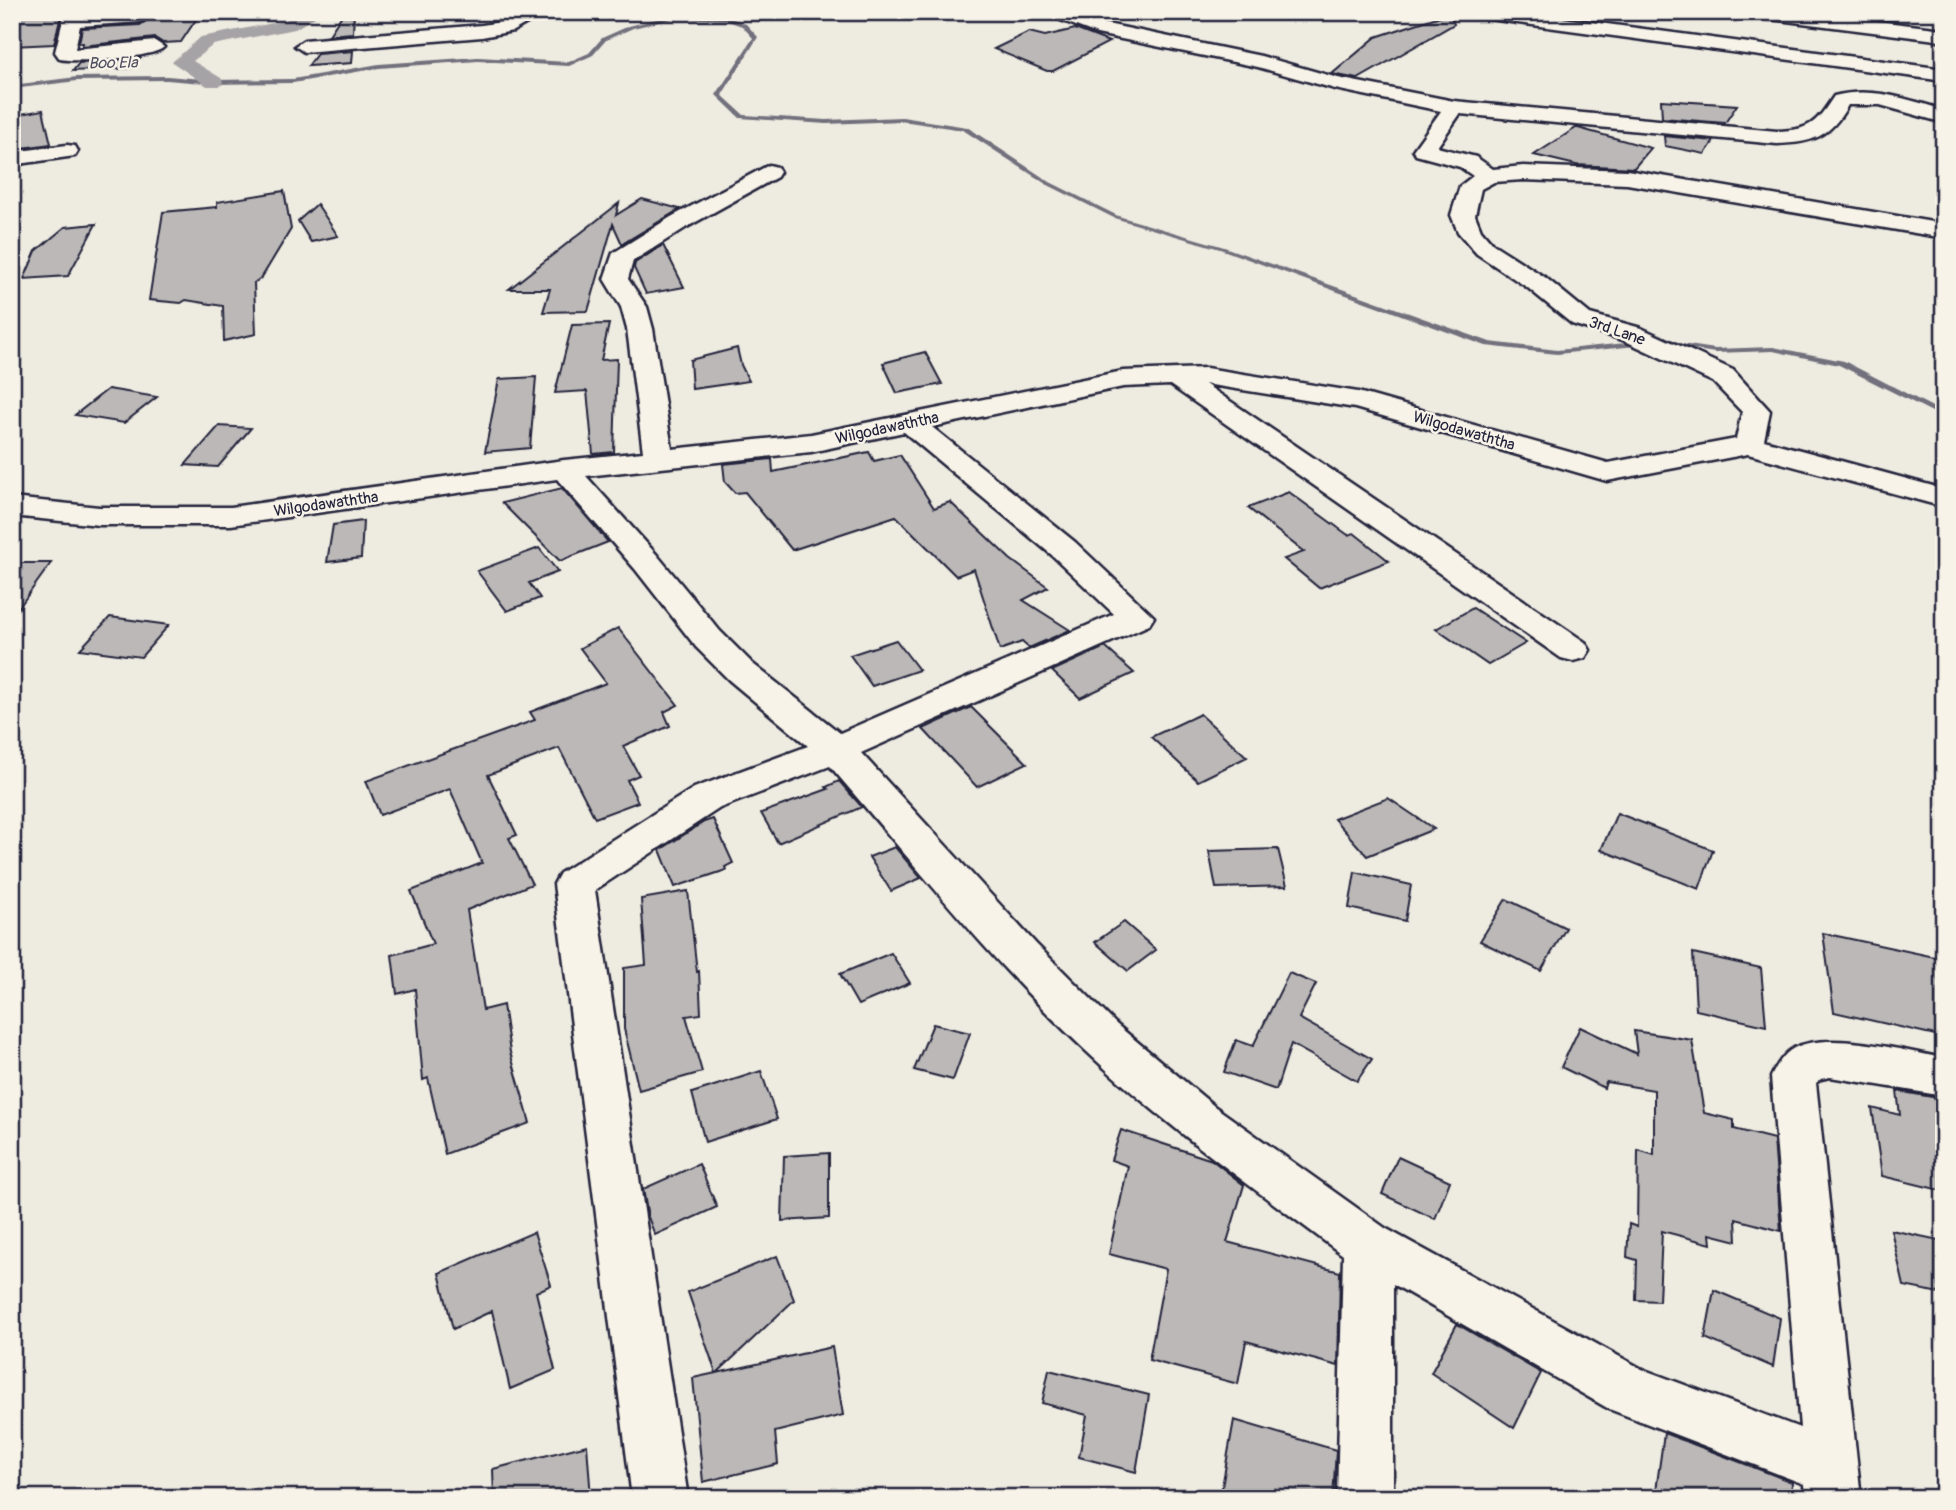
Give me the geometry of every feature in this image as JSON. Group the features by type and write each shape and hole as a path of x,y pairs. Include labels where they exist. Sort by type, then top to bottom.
{"street":[{"path":"304,46 482,31 506,27 537,12"},
{"path":"1056,12 1097,28 1261,62 1335,83 1454,107 1729,135 1798,135 1815,131 1825,125 1842,100 1850,98 1889,102 1944,117"},
{"path":"1474,12 1944,75"},
{"path":"1754,12 1944,35"},
{"path":"140,17 73,17 65,52 67,55 96,54 155,47"},
{"path":"1655,21 1664,39"},
{"path":"1454,107 1424,150 1468,162 1489,176 1523,173 1627,177 1944,231"},
{"path":"1719,194 1729,135"},
{"path":"12,159 67,150"},
{"path":"659,458 640,329 634,307 616,279 622,258 769,172"},
{"name":"3rd Lane","path":"1489,176 1471,186 1463,215 1470,232 1485,249 1536,283 1581,319 1632,334 1723,376 1756,411 1749,445"},
{"name":"Wilgodawaththa","path":"12,507 99,516 230,516 564,469 811,443 1123,379 1176,377 1206,376 1358,400 1607,472 1749,445"},
{"path":"1176,377 1573,650"},
{"path":"660,1498 574,884 706,798 836,749 1137,617 1064,549 910,423"},
{"path":"1749,445 1944,498"},
{"path":"564,469 646,562 708,639 741,672 836,749 1021,956 1100,1037 1198,1120 1368,1244 1628,1390 1830,1482 1793,1077 1808,1062 1830,1058 1944,1077"},
{"path":"1365,1498 1368,1244"}],"building":[{"path":"12,12 62,12 54,44 12,46"},
{"path":"147,12 201,12 181,42 163,43 155,38 82,46 83,43 79,43 82,28 140,25 152,17"},
{"path":"344,12 354,12 353,33 329,35"},
{"path":"1449,13 1454,24 1358,79 1332,74 1376,37"},
{"path":"1075,29 1109,42 1053,71 994,49 1029,32 1045,36"},
{"path":"353,51 352,63 308,66 317,54"},
{"path":"140,58 133,68 73,71 79,63"},
{"path":"1661,100 1737,105 1725,123 1662,118"},
{"path":"43,110 51,144 22,148 16,115"},
{"path":"1576,128 1651,148 1634,168 1576,165 1534,155"},
{"path":"1664,136 1714,141 1705,154 1665,146"},
{"path":"284,191 291,229 262,277 254,283 256,334 224,341 223,306 186,300 181,303 149,300 163,212 217,207 217,202"},
{"path":"642,199 680,209 622,244 613,224 588,311 543,312 550,289 509,289 619,203 616,215"},
{"path":"317,204 338,236 311,242 298,221"},
{"path":"96,224 68,276 24,279 36,251 65,227"},
{"path":"663,245 684,287 646,294 634,268 635,263"},
{"path":"609,324 601,360 617,359 614,452 593,454 587,391 555,393 572,325"},
{"path":"737,348 749,381 692,389 690,360"},
{"path":"925,352 942,384 897,393 883,363"},
{"path":"536,377 530,448 485,452 499,379"},
{"path":"108,389 157,397 124,423 75,415"},
{"path":"219,426 251,428 218,467 185,465"},
{"path":"869,452 874,461 900,455 934,508 950,502 1010,559 1048,587 1023,600 1070,630 1029,648 1022,642 1000,650 974,569 956,576 896,516 792,550 745,492 735,493 725,482 723,464 772,459 773,472"},
{"path":"562,488 608,542 560,561 502,503"},
{"path":"1289,492 1348,535 1354,533 1389,561 1319,588 1284,559 1304,552 1248,508"},
{"path":"363,521 361,558 327,562 333,525"},
{"path":"539,548 558,572 529,583 540,598 507,611 477,571"},
{"path":"12,563 51,563 12,617"},
{"path":"1473,608 1526,643 1488,665 1436,629"},
{"path":"110,617 169,625 141,657 80,649"},
{"path":"618,628 678,705 664,712 670,726 623,746 639,775 627,780 638,802 595,818 559,748 488,775 517,835 509,838 532,884 467,910 483,1010 503,1005 510,1052 530,1123 445,1154 428,1078 423,1080 415,989 397,994 392,955 433,944 411,891 482,863 450,789 380,815 366,781 535,720 530,712 606,683 580,648"},
{"path":"896,640 919,670 872,686 850,655"},
{"path":"1105,647 1134,673 1080,698 1052,671"},
{"path":"971,707 1027,763 977,787 923,729"},
{"path":"1200,714 1247,757 1198,781 1151,737"},
{"path":"839,781 862,807 778,843 761,813 828,789 826,787"},
{"path":"1388,798 1434,829 1367,856 1334,819"},
{"path":"1617,813 1713,850 1699,889 1601,850"},
{"path":"713,819 733,863 725,867 726,870 675,887 660,850"},
{"path":"895,847 921,878 891,891 869,857"},
{"path":"1278,849 1287,886 1216,888 1209,851"},
{"path":"1355,872 1411,885 1405,921 1349,908"},
{"path":"688,891 697,972 699,971 701,1014 686,1016 702,1072 639,1090 624,1029 624,968 646,965 641,899"},
{"path":"1506,899 1566,928 1541,971 1480,941"},
{"path":"1124,922 1156,950 1128,971 1095,942"},
{"path":"1823,933 1944,959 1944,1037 1834,1012"},
{"path":"891,953 910,983 858,1005 840,974"},
{"path":"1693,953 1761,968 1766,1026 1696,1010"},
{"path":"1289,973 1316,984 1299,1018 1372,1059 1357,1081 1291,1044 1276,1090 1224,1072 1236,1040 1253,1046"},
{"path":"933,1024 970,1033 953,1080 914,1070"},
{"path":"1580,1027 1637,1054 1634,1031 1692,1040 1704,1113 1734,1120 1734,1129 1774,1139 1781,1231 1736,1219 1737,1241 1710,1234 1711,1244 1662,1231 1659,1301 1636,1300 1637,1260 1627,1257 1629,1224 1637,1227 1638,1150 1654,1155 1654,1090 1606,1082 1604,1088 1561,1067"},
{"path":"761,1071 777,1119 705,1142 692,1093"},
{"path":"1897,1091 1944,1099 1944,1191 1882,1176 1872,1108 1900,1115"},
{"path":"1121,1130 1212,1160 1244,1185 1227,1242 1340,1272 1338,1366 1246,1341 1238,1384 1149,1360 1166,1269 1109,1254 1128,1166 1111,1160"},
{"path":"829,1153 829,1218 782,1221 784,1156"},
{"path":"1398,1157 1450,1181 1435,1219 1382,1194"},
{"path":"699,1164 717,1207 655,1235 648,1217 643,1189"},
{"path":"1891,1230 1944,1241 1944,1294 1904,1286"},
{"path":"534,1232 551,1285 536,1292 555,1370 510,1389 492,1311 453,1329 439,1273"},
{"path":"777,1256 794,1300 717,1373 832,1347 843,1415 775,1432 778,1464 703,1482 693,1378 716,1373 688,1292"},
{"path":"1714,1290 1780,1318 1773,1367 1705,1338"},
{"path":"1457,1324 1541,1373 1514,1428 1431,1373"},
{"path":"1049,1370 1149,1395 1136,1472 1079,1457 1087,1415 1042,1403"},
{"path":"1234,1420 1336,1450 1333,1498 1220,1498"},
{"path":"1664,1433 1792,1482 1791,1498 1655,1498"},
{"path":"587,1445 591,1498 494,1498 493,1469"}],"waterway":[{"path":"214,82 181,62 207,41 289,25 306,17 302,12"},
{"name":"Boo Ela","path":"12,87 77,79 293,81 379,66 478,59 569,64 591,54 604,39 631,27 672,17 726,18 744,25 756,38 719,95 742,117 826,122 902,119 965,128 1048,183 1116,217 1222,248 1489,344 1557,352 1646,343"},
{"path":"1665,343 1715,351 1773,349 1841,363 1944,416"}]}
